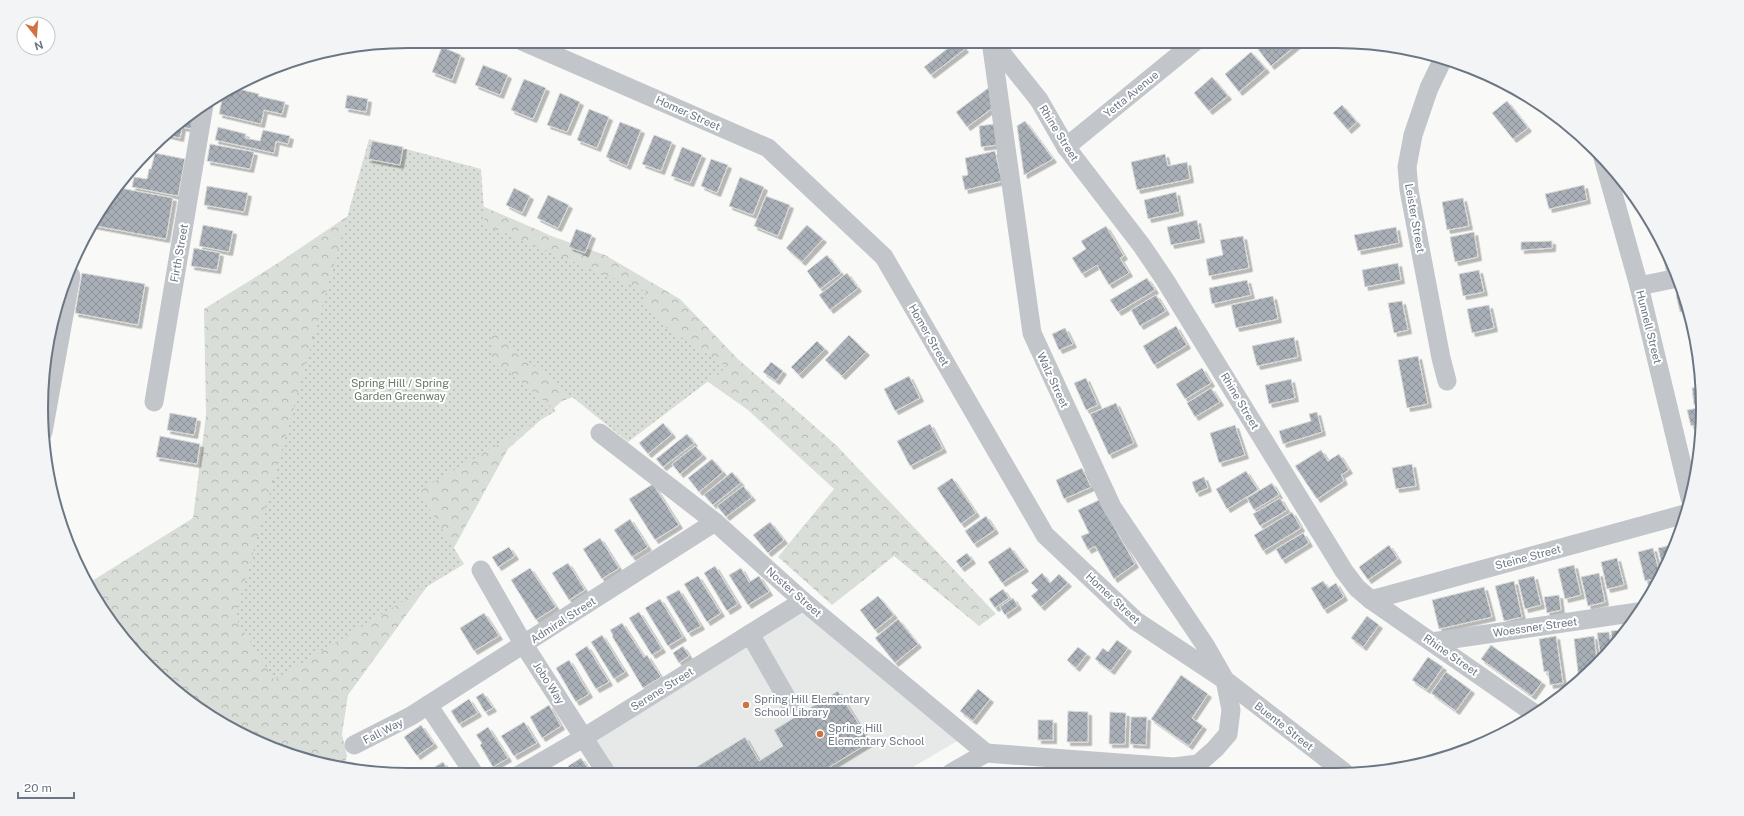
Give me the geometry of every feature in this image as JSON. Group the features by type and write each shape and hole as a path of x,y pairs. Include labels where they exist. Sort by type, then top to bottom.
{"street":[{"name":"Homer Street","path":"538,48 768,148 884,257 1045,535 1136,621 1225,680"},
{"name":"Walz Street","path":"992,48 1032,333 1112,507 1205,645 1225,680"},
{"name":"Rhine Street","path":"997,48 1039,100 1066,148 1142,246 1165,280 1344,571 1357,588 1371,600 1530,711"},
{"name":"Yetta Avenue","path":"1066,148 1187,48"},
{"name":"Leister Street","path":"1441,64 1429,88 1413,134 1407,167 1409,190 1441,358 1447,380"},
{"name":"Firth Street","path":"154,402 203,113"},
{"name":"Hunnell Street","path":"1606,170 1639,286 1687,486"},
{"path":"1639,286 1672,279"},
{"path":"48,403 69,286"},
{"name":"Noster Street","path":"600,433 715,522 804,601 986,753"},
{"name":"Steine Street","path":"1371,600 1680,515"},
{"name":"Admiral Street","path":"411,716 715,522"},
{"name":"Jobo Way","path":"481,570 524,645 603,768"},
{"name":"Serene Street","path":"531,768 584,738 804,601"},
{"name":"Woessner Street","path":"1432,642 1632,613"},
{"path":"750,634 790,704"},
{"path":"960,768 986,753 1174,767 1198,764 1215,749 1228,734 1231,710 1225,680"},
{"name":"Buente Street","path":"1225,680 1339,768"},
{"path":"428,705 470,768"},
{"name":"Fall Way","path":"354,745 411,716"}],"shaded area":[{"path":"803,611 959,740 911,768 614,768 595,738"}],"green space":[{"name":"Spring Hill / Spring Garden Greenway","path":"369,139 481,169 485,225 647,292 643,302 667,328 727,367 628,442 492,332 492,358 556,411 418,491 464,564 274,680 235,617"},
{"path":"427,182 554,237 605,255 680,299 738,359 837,446 996,614 979,626 894,556 832,605 778,557 834,489 748,410 704,379 600,388 562,401 508,449 450,555 348,695 342,734 347,756 345,762 315,756 270,741 228,720 208,707 189,694 153,663 122,627 92,581 193,518 206,415 204,309 278,263 373,199"}],"building":[{"path":"442,48 461,55 452,80 432,72"},
{"path":"948,48 965,49 931,75 924,67"},
{"path":"1257,48 1293,48 1271,66"},
{"path":"1251,52 1266,69 1239,92 1225,74"},
{"path":"483,65 508,75 500,95 475,85"},
{"path":"1212,77 1228,96 1209,111 1194,93"},
{"path":"524,79 546,88 533,119 511,110"},
{"path":"991,86 994,107 967,127 956,112"},
{"path":"241,89 259,94 258,96 285,102 282,114 264,110 261,124 219,114 222,100"},
{"path":"560,93 580,102 567,132 547,125"},
{"path":"347,95 368,99 366,112 345,108"},
{"path":"1507,101 1528,128 1513,139 1492,113"},
{"path":"1342,105 1357,122 1348,130 1333,113"},
{"path":"589,109 609,117 597,148 577,140"},
{"path":"193,119 191,129 183,127"},
{"path":"1025,121 1053,159 1024,175 1017,126"},
{"path":"620,122 641,130 627,166 606,157"},
{"path":"994,124 997,145 981,147 979,126"},
{"path":"218,127 246,134 245,138 260,141 263,130 290,136 288,144 276,141 274,153 215,140"},
{"path":"182,128 180,138 172,136"},
{"path":"654,135 672,142 661,171 642,164"},
{"path":"372,141 403,147 400,165 368,159"},
{"path":"210,144 254,152 250,169 207,161"},
{"path":"682,147 702,155 690,183 671,176"},
{"path":"995,151 1002,181 965,190 962,176 968,175 965,158"},
{"path":"155,153 185,159 178,196 132,187 134,177 147,179"},
{"path":"1165,154 1168,166 1187,162 1190,179 1137,190 1131,162"},
{"path":"711,159 728,165 717,193 701,186"},
{"path":"740,177 764,187 753,215 729,206"},
{"path":"1584,185 1587,200 1549,209 1545,194"},
{"path":"207,186 248,193 244,212 204,205"},
{"path":"122,188 173,198 166,239 97,226"},
{"path":"514,188 530,196 522,213 506,205"},
{"path":"1176,192 1180,212 1148,219 1144,200"},
{"path":"548,195 569,205 558,228 537,218"},
{"path":"766,196 790,205 778,236 754,226"},
{"path":"1463,198 1469,226 1447,230 1442,202"},
{"path":"1197,220 1201,239 1171,245 1167,227"},
{"path":"203,225 233,231 229,252 199,246"},
{"path":"807,225 823,239 802,262 786,248"},
{"path":"1106,226 1124,256 1120,258 1129,273 1109,285 1097,265 1082,274 1072,258 1086,249 1081,241"},
{"path":"1396,227 1399,243 1358,251 1354,235"},
{"path":"576,229 592,235 585,253 569,247"},
{"path":"1474,232 1478,257 1455,262 1450,237"},
{"path":"1243,236 1249,268 1209,276 1206,259 1223,255 1220,240"},
{"path":"1552,241 1552,248 1521,250 1521,242"},
{"path":"194,248 220,253 217,270 191,266"},
{"path":"827,255 841,273 820,289 807,271"},
{"path":"1663,258 1670,272 1667,273"},
{"path":"1398,263 1401,280 1365,287 1362,270"},
{"path":"1479,270 1484,292 1463,296 1459,274"},
{"path":"82,273 145,284 138,325 75,313"},
{"path":"847,273 858,288 830,310 819,295"},
{"path":"1147,278 1155,290 1118,312 1110,300"},
{"path":"1247,280 1251,295 1212,304 1209,288"},
{"path":"1678,294 1683,311 1680,312 1676,295"},
{"path":"1156,295 1166,311 1140,326 1131,310"},
{"path":"1273,296 1278,319 1236,328 1231,305"},
{"path":"1402,301 1408,330 1394,333 1388,303"},
{"path":"1489,305 1494,328 1472,333 1467,309"},
{"path":"1176,326 1187,345 1154,365 1143,346"},
{"path":"1065,328 1073,344 1059,350 1052,334"},
{"path":"849,335 866,352 842,376 825,360"},
{"path":"1294,337 1298,357 1257,366 1252,346"},
{"path":"817,341 825,349 799,375 791,367"},
{"path":"1418,356 1428,404 1407,408 1398,360"},
{"path":"771,362 783,371 776,381 763,372"},
{"path":"1202,368 1211,383 1185,399 1176,384"},
{"path":"909,376 920,398 895,411 884,389"},
{"path":"1086,378 1098,405 1086,410 1074,383"},
{"path":"1291,379 1295,398 1269,404 1265,385"},
{"path":"1695,387 1696,405 1694,405 1692,388"},
{"path":"1211,388 1220,402 1195,417 1187,403"},
{"path":"1116,403 1134,443 1109,455 1090,414"},
{"path":"1696,408 1695,425 1691,426 1687,410"},
{"path":"1317,412 1322,432 1283,444 1279,431 1311,421 1309,414"},
{"path":"170,413 197,418 194,435 167,430"},
{"path":"663,423 672,434 648,454 639,443"},
{"path":"930,424 943,449 910,466 897,441"},
{"path":"1235,425 1245,455 1219,463 1210,433"},
{"path":"687,434 694,443 663,467 656,459"},
{"path":"160,436 200,444 197,464 156,457"},
{"path":"695,446 703,455 680,474 672,464"},
{"path":"1321,450 1328,461 1339,454 1349,470 1341,475 1344,481 1317,499 1295,466"},
{"path":"712,459 723,472 699,492 688,478"},
{"path":"1412,464 1416,486 1396,489 1392,468"},
{"path":"1082,468 1091,487 1064,499 1056,480"},
{"path":"1246,471 1258,490 1227,509 1216,489"},
{"path":"732,472 741,483 713,505 704,495"},
{"path":"1204,477 1208,488 1196,493 1192,482"},
{"path":"952,478 976,513 961,524 937,488"},
{"path":"1272,483 1279,495 1254,510 1247,498"},
{"path":"653,484 679,525 655,540 629,499"},
{"path":"743,486 752,497 726,517 717,506"},
{"path":"1280,498 1287,510 1260,526 1253,514"},
{"path":"1099,500 1135,564 1114,579 1095,546 1088,550 1081,536 1089,533 1078,510"},
{"path":"1292,512 1301,528 1263,551 1254,535"},
{"path":"986,516 995,530 974,544 965,531"},
{"path":"630,519 648,547 632,557 614,530"},
{"path":"770,522 784,540 768,553 753,535"},
{"path":"1303,533 1309,543 1282,560 1276,549"},
{"path":"600,538 619,568 602,579 583,549"},
{"path":"1389,545 1398,559 1368,580 1359,567"},
{"path":"1669,546 1661,562 1658,548"},
{"path":"509,547 515,556 498,567 492,557"},
{"path":"1010,547 1025,568 1002,583 988,562"},
{"path":"1653,548 1658,568 1653,579 1645,581 1638,552"},
{"path":"967,553 972,560 961,568 956,561"},
{"path":"1617,558 1624,585 1607,589 1601,562"},
{"path":"568,563 585,590 569,600 552,573"},
{"path":"1574,565 1581,595 1565,599 1558,569"},
{"path":"715,566 738,604 727,611 704,573"},
{"path":"530,568 556,607 536,620 511,580"},
{"path":"741,568 749,582 759,576 769,592 748,605 729,575"},
{"path":"1042,573 1050,583 1059,574 1068,583 1041,607 1031,596 1038,590 1031,583"},
{"path":"1599,573 1605,602 1588,606 1581,577"},
{"path":"698,576 721,613 707,622 684,584"},
{"path":"1534,576 1541,605 1525,609 1518,580"},
{"path":"1323,581 1328,588 1336,583 1344,597 1324,610 1311,588"},
{"path":"1514,581 1522,617 1504,621 1495,586"},
{"path":"1484,587 1492,617 1439,629 1432,600"},
{"path":"1003,589 1009,598 995,608 989,599"},
{"path":"679,590 701,626 688,633 666,597"},
{"path":"1559,595 1561,610 1547,613 1544,597"},
{"path":"878,596 894,615 875,630 860,610"},
{"path":"1013,598 1018,606 1005,615 1000,607"},
{"path":"660,599 683,637 668,646 645,608"},
{"path":"639,612 662,649 652,655 629,618"},
{"path":"484,613 499,636 474,651 460,628"},
{"path":"1367,616 1379,625 1363,647 1351,638"},
{"path":"898,619 918,644 895,663 875,638"},
{"path":"622,623 644,657 647,655 661,677 643,688 612,636 613,635 610,630"},
{"path":"1619,630 1612,639 1611,631"},
{"path":"1609,632 1610,641 1600,653 1597,633"},
{"path":"602,635 625,672 614,679 591,642"},
{"path":"1556,636 1563,683 1550,685 1548,671 1544,672 1539,639"},
{"path":"1594,636 1596,657 1578,674 1574,639"},
{"path":"1117,640 1128,648 1111,671 1095,659 1103,648 1108,652"},
{"path":"1491,645 1542,682 1532,696 1481,659"},
{"path":"587,646 609,682 596,689 575,654"},
{"path":"683,646 689,656 679,663 673,653"},
{"path":"1078,647 1087,654 1076,668 1067,660"},
{"path":"1428,657 1443,667 1427,690 1412,680"},
{"path":"569,660 589,694 576,702 556,668"},
{"path":"1446,672 1471,690 1456,711 1431,693"},
{"path":"1181,675 1208,694 1192,718 1203,726 1189,746 1151,719"},
{"path":"978,689 990,699 973,721 960,711"},
{"name":"Spring Hill Elementary School","path":"838,691 870,742 828,768 695,768 745,737 759,761 783,746 774,730"},
{"path":"483,693 493,708 485,712 476,697"},
{"path":"469,699 478,713 459,724 451,711"},
{"path":"549,705 561,726 542,738 530,717"},
{"path":"1068,711 1088,712 1088,742 1067,742"},
{"path":"1110,712 1126,713 1125,744 1109,744"},
{"path":"1131,717 1147,717 1146,745 1130,744"},
{"path":"1038,720 1053,720 1053,740 1038,740"},
{"path":"524,722 537,743 514,756 501,736"},
{"path":"421,725 434,744 417,756 404,737"},
{"path":"488,727 508,758 493,767 480,745 482,743 476,735"},
{"path":"581,758 588,768 569,768 568,766"},
{"path":"443,762 447,768 433,768"}],"place":[{"name":"Spring Hill Elementary School Library","path":"746,705"},
{"name":"Spring Hill Elementary School","path":"820,734"}]}
